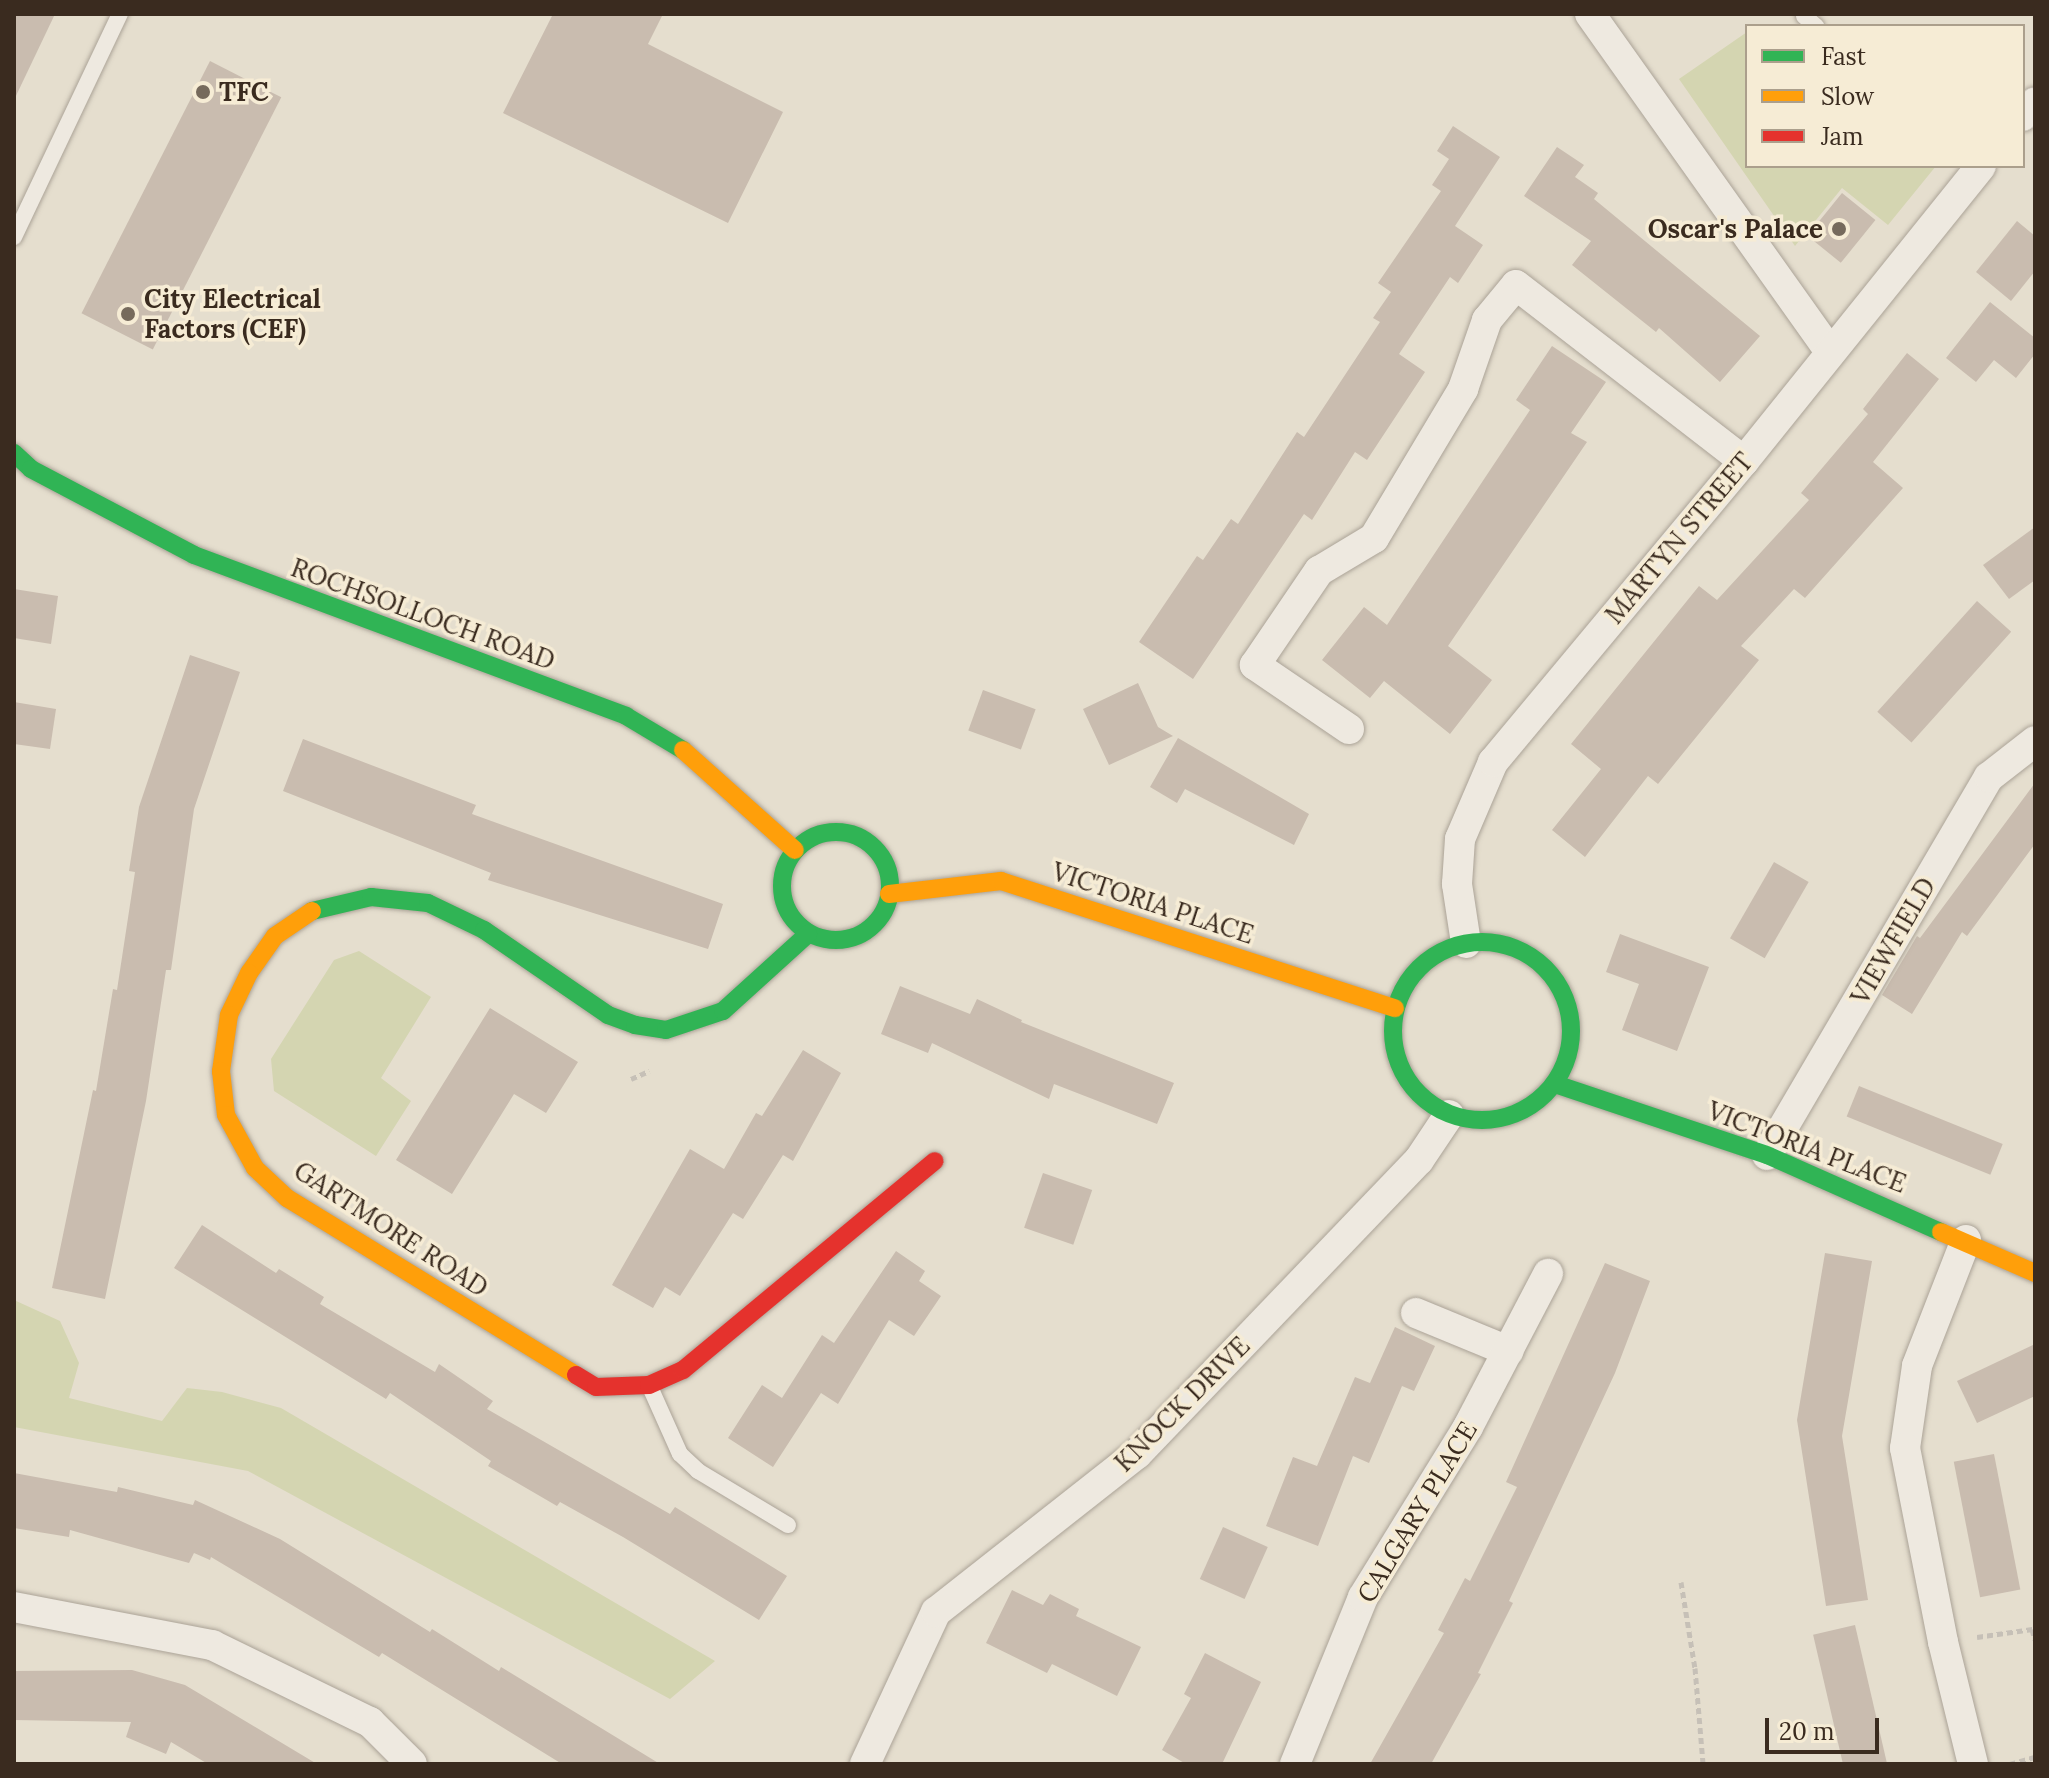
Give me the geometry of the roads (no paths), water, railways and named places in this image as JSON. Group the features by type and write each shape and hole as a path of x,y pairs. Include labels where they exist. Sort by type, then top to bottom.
{"street":[{"path":"1590,14 1830,352"},
{"name":"MARTYN STREET","path":"1466,943 1457,884 1460,839 1493,762 1744,461 1978,168"},
{"path":"1349,729 1255,665 1319,571 1374,538 1463,389 1487,320 1516,285 1744,461"},
{"name":"ROCHSOLLOCH ROAD","path":"14,453 31,469 107,512 194,555 626,716 693,756 795,850"},
{"name":"VIEWFIELD","path":"1767,1155 1989,777 2035,741"},
{"path":"829,832 854,835 881,853 889,894 878,920 864,933 841,940 808,934 792,919 783,902 782,875 795,850 811,837 829,832"},
{"name":"VICTORIA PLACE","path":"889,894 1001,881 1395,1008"},
{"name":"GARTMORE ROAD","path":"808,934 723,1011 666,1030 635,1025 608,1015 484,930 428,903 371,897 318,907 275,936 249,973 229,1015 221,1071 226,1115 255,1168 287,1198 596,1387 649,1385 683,1370 935,1161"},
{"path":"1466,943 1496,943 1525,953 1549,971 1565,997 1572,1027 1568,1057 1555,1084 1534,1105 1507,1118 1478,1122 1449,1115 1427,1102 1408,1083 1395,1047 1395,1008 1405,985 1422,965 1442,951 1466,943"},
{"name":"VICTORIA PLACE","path":"1555,1084 1767,1155 2035,1273"},
{"name":"KNOCK DRIVE","path":"865,1764 936,1612 1137,1454 1419,1160 1449,1115"},
{"path":"1966,1240 1917,1366 1905,1448 1943,1642 1973,1764"},
{"name":"CALGARY PLACE","path":"1295,1764 1363,1597 1468,1427 1548,1274"},
{"path":"1416,1313 1508,1351"},
{"path":"14,1607 212,1645 370,1722 412,1764"}],"lane":[{"path":"14,237 120,14"},
{"path":"649,1385 680,1454 698,1471 788,1525"}],"place":[{"name":"TFC","path":"203,92"},
{"name":"Oscar's Palace","path":"1839,229"},
{"name":"City Electrical Factors (CEF)","path":"128,314"}]}
